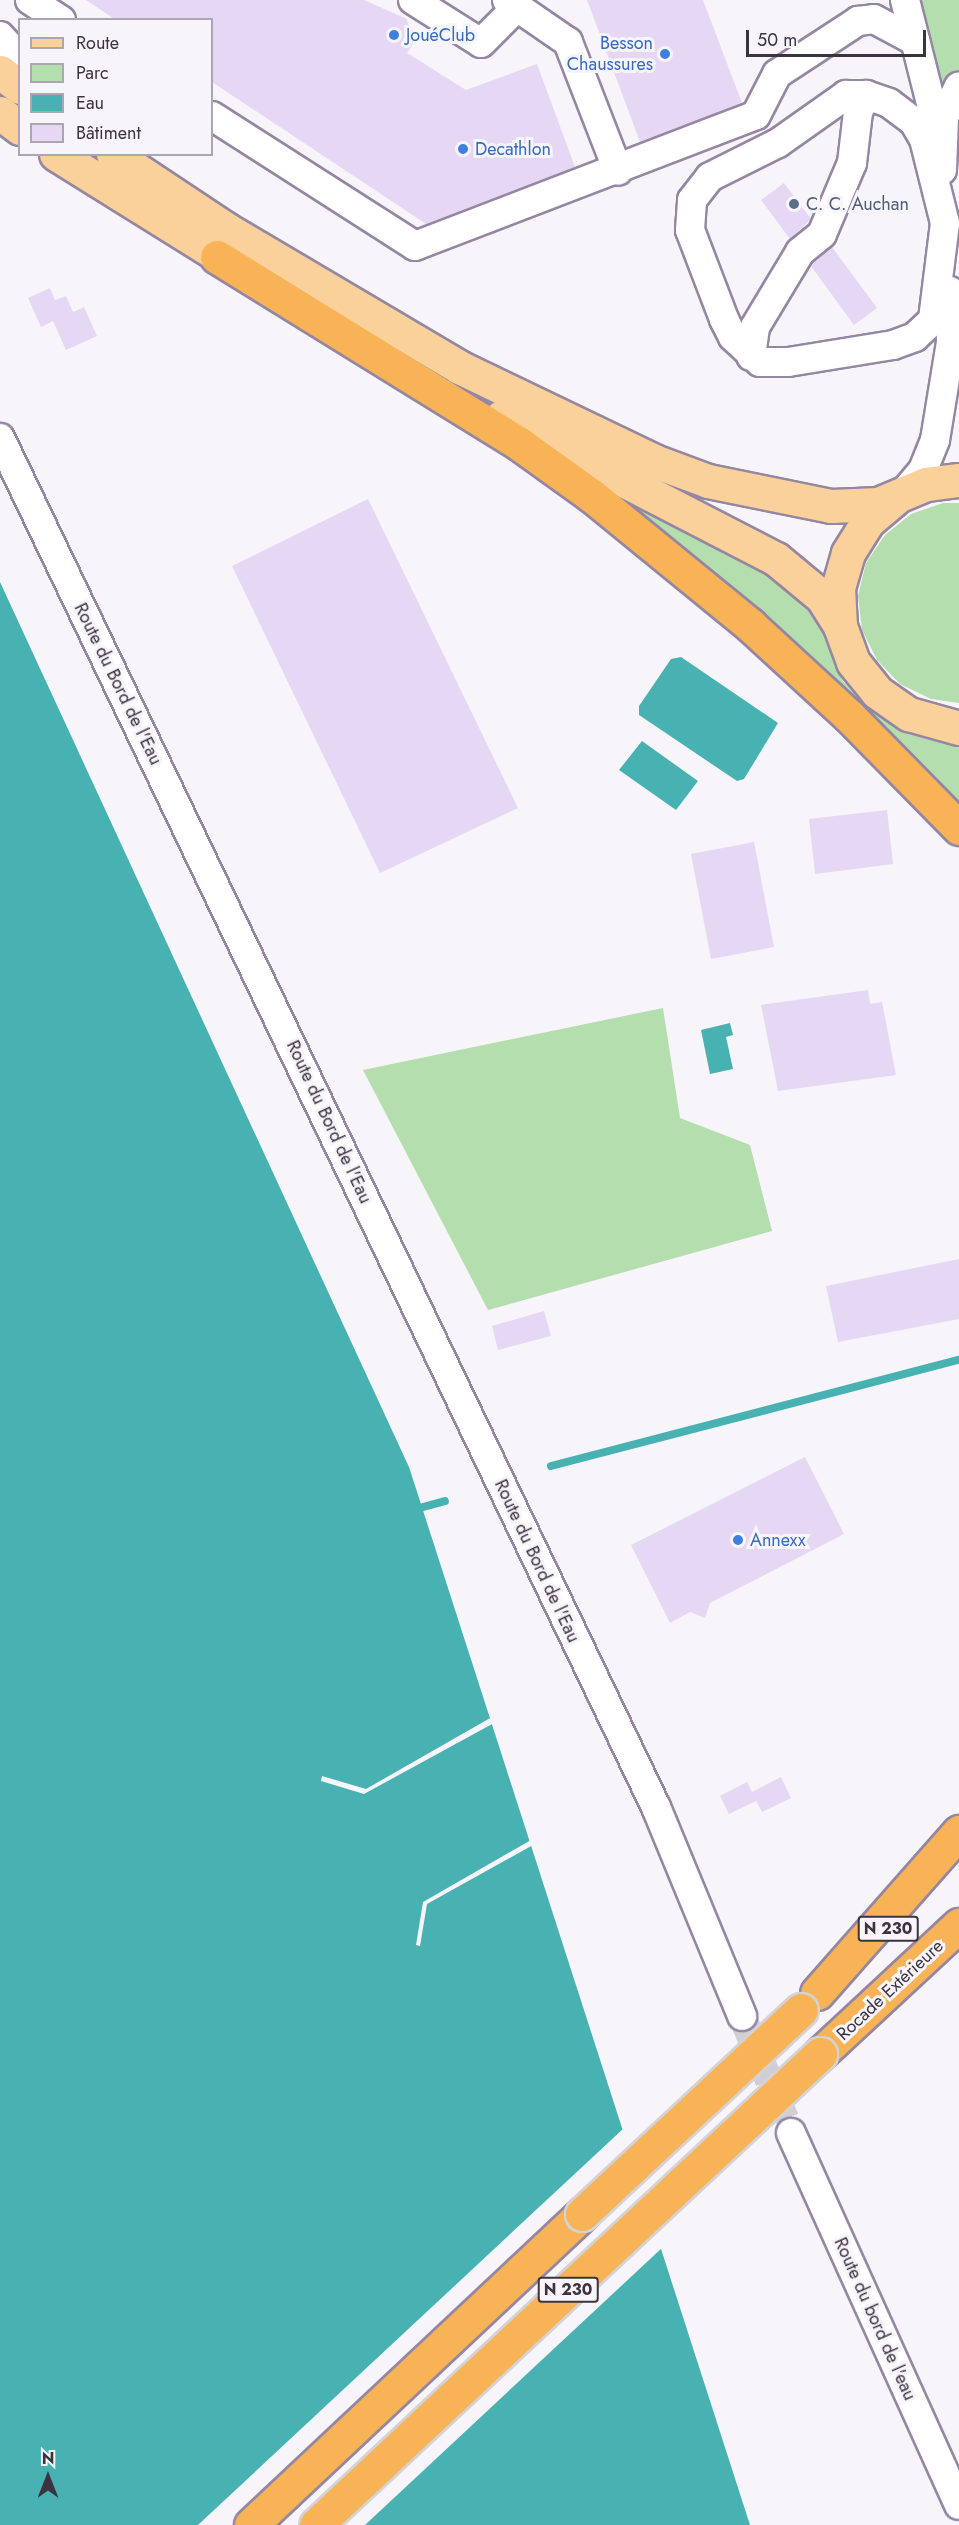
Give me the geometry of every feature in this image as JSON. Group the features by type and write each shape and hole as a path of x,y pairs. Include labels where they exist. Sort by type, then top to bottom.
{"highway":[{"path":"217,257 521,445 592,496 750,625 866,732 959,828"},
{"path":"809,2002 959,1832"},
{"name":"N 230","path":"251,2525 959,1864"},
{"name":"Rocade Extérieure","path":"829,2046 959,1925"},
{"path":"829,2046 959,1942"},
{"name":"N 230","path":"316,2525 829,2046"}],"main road":[{"path":"0,72 18,86"},
{"path":"0,113 18,126"},
{"path":"59,156 217,257 525,431 776,559 822,597 840,626 853,662 877,692 909,714 955,725"},
{"path":"116,156 226,229 459,367 644,456 708,481 764,495 859,507 899,496 926,484 959,480"},
{"path":"840,626 838,588 848,553 868,521 899,496"}],"street":[{"path":"30,0 58,18"},
{"path":"413,0 481,43 513,2 568,42 618,171"},
{"path":"905,0 941,142"},
{"path":"213,117 415,246 618,171 756,115 777,74 799,58 866,19 915,41"},
{"path":"0,36 18,56"},
{"path":"899,496 922,470 935,440 948,374 951,304 941,142 944,117 959,86"},
{"path":"846,95 867,95 902,110 914,122 930,156 945,223 938,301 927,330 893,345 788,362 760,362 751,356 724,319 690,230 692,200 710,177 778,143 833,102 846,95"},
{"path":"751,356 755,327 800,252 822,234 852,163 858,112 867,95"},
{"name":"Route du Bord de l'Eau","path":"0,438 656,1807 742,2016"},
{"name":"Route du bord de l'eau","path":"791,2133 959,2505"}],"green space":[{"path":"913,0 959,0 959,71 937,102"},
{"path":"602,483 786,578 822,622 842,680 865,706 898,729 959,742 959,810"},
{"path":"943,503 959,503 959,703 931,699 900,684 877,660 862,630 858,596 866,563 885,535 911,514"},
{"path":"663,1008 680,1118 750,1145 772,1231 488,1310 363,1070"}],"water":[{"path":"0,582 409,1467 750,2525 0,2525"},
{"path":"681,657 778,723 744,779 737,781 639,715 639,706 671,659"},
{"path":"642,741 698,781 676,810 619,770"},
{"path":"730,1023 733,1035 726,1037 733,1069 710,1074 701,1030"}],"pier":[{"path":"492,1717 494,1723 364,1794 321,1781 322,1776 366,1789"},
{"path":"531,1840 533,1845 427,1904 420,1946 416,1945 423,1902"},
{"path":"624,2128 663,2247 365,2525 198,2525"}],"building":[{"path":"86,0 364,0 407,19 409,28 419,35 407,53 466,90 537,64 575,167 426,224 213,83 213,18 113,18"},
{"name":"Besson Chaussures","path":"587,0 703,0 742,103 640,142"},
{"path":"784,183 811,219 790,239 761,200"},
{"path":"832,247 877,308 854,325 811,266"},
{"path":"50,288 55,300 66,296 73,312 84,307 97,336 66,350 53,321 41,327 28,298"},
{"path":"368,499 518,808 380,873 232,566"},
{"path":"887,810 893,864 815,874 809,819"},
{"path":"754,842 774,947 711,959 691,854"},
{"path":"868,990 870,1004 882,1002 896,1075 778,1091 761,1005"},
{"path":"959,1259 959,1319 838,1342 826,1286"},
{"path":"544,1311 551,1336 498,1350 492,1326"},
{"name":"Annexx","path":"805,1457 844,1534 710,1603 705,1618 690,1612 670,1623 631,1545"},
{"path":"781,1777 791,1798 762,1812 753,1795 756,1801 729,1814 720,1796 747,1782 752,1792"}],"waterway":[{"path":"551,1466 959,1360"},
{"path":"412,1510 445,1501"}],"tunnel":[{"path":"742,2016 791,2133"}],"place":[{"name":"JouéClub","path":"394,35"},
{"name":"Besson Chaussures","path":"665,54"},
{"name":"Decathlon","path":"463,149"},
{"name":"C. C. Auchan","path":"794,204"},
{"name":"Annexx","path":"738,1540"}]}
